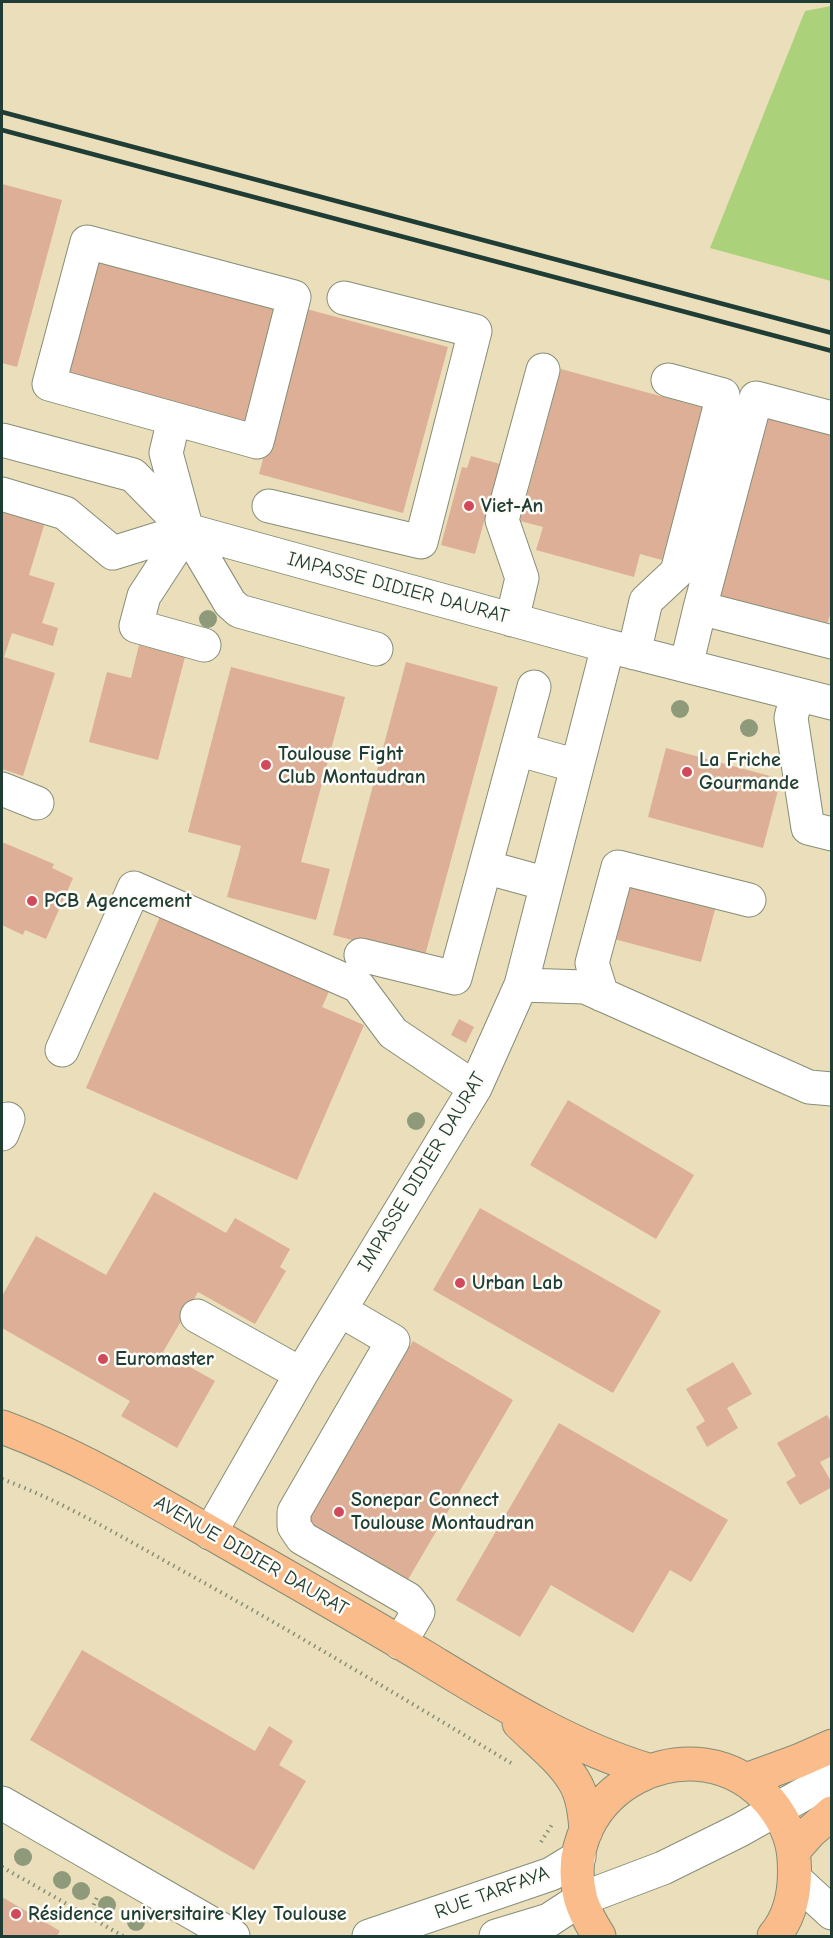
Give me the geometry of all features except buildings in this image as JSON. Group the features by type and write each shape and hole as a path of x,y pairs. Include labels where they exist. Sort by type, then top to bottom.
{"main road":[{"name":"AVENUE DIDIER DAURAT","path":"2,1427 142,1492 494,1699 574,1740 648,1770"},
{"name":"AVENUE DIDIER DAURAT","path":"494,1699 554,1756 575,1782 585,1811 578,1878 581,1899 588,1919 599,1936"},
{"path":"746,1780 831,1746"},
{"path":"583,1844 597,1811 611,1794 628,1780 648,1770 673,1764 698,1764 723,1769 746,1780 763,1794 777,1810 788,1829 795,1865"},
{"path":"774,1936 790,1906 795,1865 810,1832 831,1813"}],"street":[{"path":"87,242 294,297 257,442 174,419 49,384 87,242"},
{"path":"269,506 421,543 475,332 344,298"},
{"path":"512,620 522,578 502,520 543,370"},
{"path":"621,650 646,601 677,572 723,395 668,380"},
{"path":"686,666 756,398 831,418"},
{"path":"174,419 166,453 187,530 144,596 136,626 204,645"},
{"path":"2,440 133,475 187,530 230,603 239,611 376,649"},
{"path":"2,494 65,513 113,553 187,530"},
{"path":"332,570 344,524"},
{"name":"IMPASSE DIDIER DAURAT","path":"187,530 621,650 831,703"},
{"path":"700,608 831,642"},
{"name":"IMPASSE DIDIER DAURAT","path":"210,1533 301,1374 475,1088 520,985 578,766 621,650"},
{"path":"362,955 455,978 534,687"},
{"path":"797,694 791,718 808,828 831,834"},
{"path":"517,749 578,766"},
{"path":"2,789 37,803"},
{"path":"485,867 547,884"},
{"path":"602,995 592,963 618,867 749,900"},
{"path":"62,1050 134,888 358,986 393,1033 475,1088"},
{"path":"520,985 585,987 809,1088 831,1089"},
{"path":"340,1310 393,1341 294,1512 294,1526 302,1538 408,1599 418,1612 400,1643"},
{"path":"197,1316 301,1374"},
{"path":"496,1936 549,1920 581,1899 663,1868 777,1810 831,1778"},
{"path":"2,1803 233,1936"},
{"name":"RUE TARFAYA","path":"369,1936 551,1874 583,1844"},
{"path":"795,1865 831,1913"},
{"path":"549,1920 599,1936"}],"path":[{"path":"2,1479 24,1487 117,1535 241,1603 515,1766"},
{"path":"2,1867 123,1936"}],"green space":[{"path":"832,6 831,281 710,248 805,11"}],"railway":[{"path":"2,112 832,333"},
{"path":"2,130 832,351"}],"place":[{"name":"Viet-An","path":"469,506"},
{"name":"Toulouse Fight Club Montaudran","path":"266,765"},
{"name":"La Friche Gourmande","path":"687,772"},
{"name":"PCB Agencement","path":"32,901"},
{"name":"Urban Lab","path":"460,1283"},
{"name":"Euromaster","path":"103,1359"},
{"name":"Sonepar Connect Toulouse Montaudran","path":"339,1512"},
{"name":"Résidence universitaire Kley Toulouse","path":"16,1914"}]}
